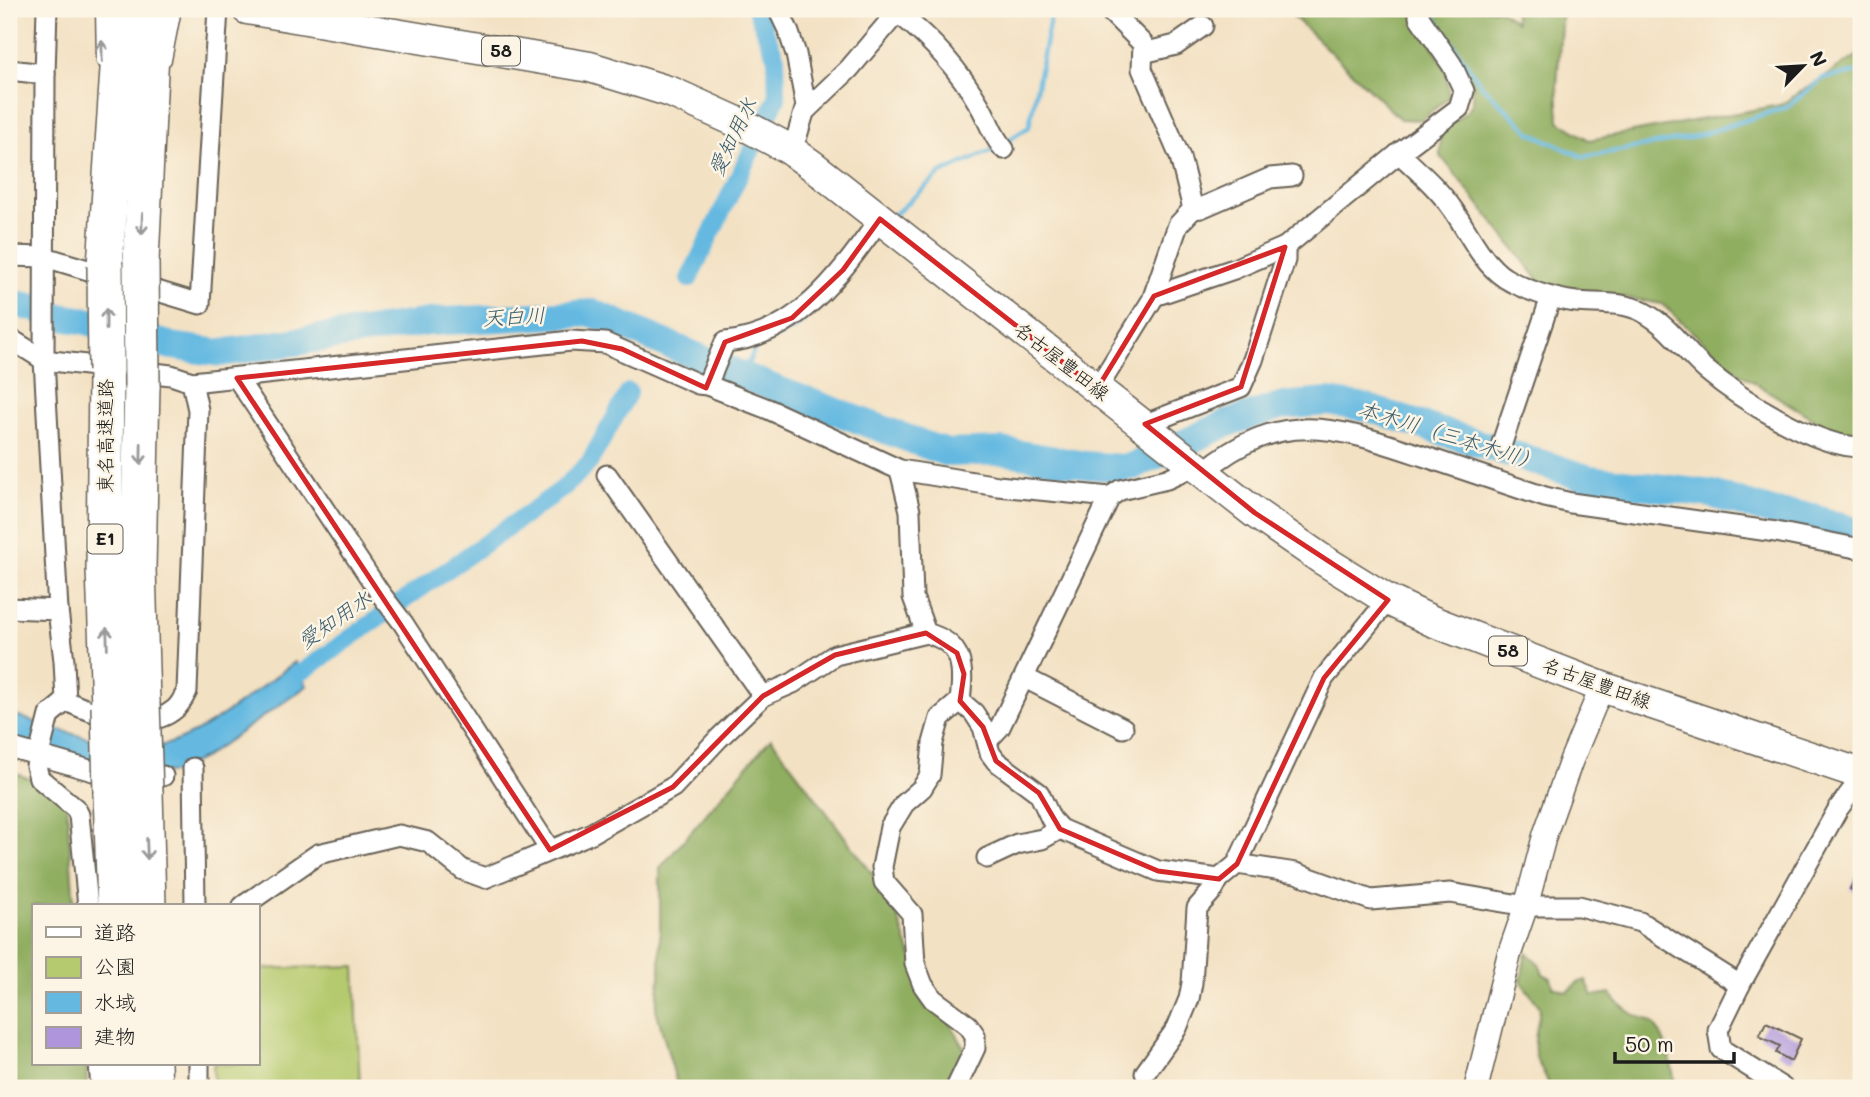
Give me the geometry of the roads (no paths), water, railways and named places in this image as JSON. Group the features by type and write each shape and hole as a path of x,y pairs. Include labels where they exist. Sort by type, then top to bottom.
{"highway":[{"name":"東名高速道路","path":"122,9 105,266 104,569 140,787 149,904"},
{"name":"東名高速道路","path":"126,704 138,568 142,386 141,261 153,9"},
{"name":"東名高速道路","path":"115,904 140,787"},
{"path":"120,1066 121,1088"},
{"path":"153,1066 154,1088"}],"main road":[{"name":"名古屋豊田線","path":"247,9 590,67 671,92 746,126 785,147 880,219 1266,521 1388,600 1432,621 1602,687 1861,776"}],"street":[{"path":"47,9 45,351 58,610 66,701"},
{"path":"9,256 45,257 200,304 218,9"},
{"path":"778,9 796,54 806,110 849,69 899,11 929,39 948,63 980,106 995,139 1004,149"},
{"path":"1108,9 1143,44 1142,69 1180,157 1193,209"},
{"path":"1154,296 1234,270 1285,247 1399,153 1459,108 1464,91 1452,65 1419,17 1419,9"},
{"path":"1143,53 1176,45 1187,40 1203,26"},
{"path":"9,70 45,74"},
{"path":"785,147 797,136 806,106"},
{"path":"1399,153 1430,182 1453,211 1471,241 1504,277 1551,298 1625,305 1642,311 1658,321 1706,370 1741,397 1811,433 1838,444 1861,447"},
{"path":"1097,389 1154,296 1178,226 1193,209 1270,178 1292,176"},
{"path":"708,385 725,342 737,341 792,318 825,291 880,219"},
{"path":"1149,429 1241,387 1253,360 1285,260 1285,247"},
{"path":"1502,443 1551,298"},
{"path":"9,338 45,351 171,374 192,382 582,341 614,345 698,384 708,385 768,409 900,470 998,486 1110,497"},
{"path":"237,378 380,593 403,623 550,850"},
{"path":"66,701 91,713 149,722 177,708 187,691 198,410 192,382"},
{"path":"988,740 1000,727 1025,678 1110,497 1120,489 1167,479 1262,436 1298,428 1318,428 1363,436 1545,497 1571,503 1753,528 1861,549"},
{"path":"900,470 910,512 913,597 926,633"},
{"path":"607,475 763,696"},
{"path":"1145,1073 1185,1012 1192,984 1197,908 1213,890 1219,878 1237,864 1324,678 1388,600"},
{"path":"9,608 58,610"},
{"path":"246,904 318,854 398,835 428,842 463,870 485,878 592,833 673,788 763,696 793,683 835,654 926,633 939,637 957,653 964,674 960,701 940,718 933,743 930,775 922,788 904,804 890,827 883,867 884,882 912,914 915,964 923,985 933,999 968,1025 975,1035 975,1048 956,1088"},
{"path":"1025,678 1123,727"},
{"path":"1476,1088 1509,956 1526,906 1545,834 1602,687"},
{"path":"66,701 47,719 36,766 39,778 76,809 79,815 88,904"},
{"path":"960,701 974,713 988,740 990,753 996,761 1040,793 1051,819 1060,829 1157,871 1219,878"},
{"path":"9,747 121,779 140,780 140,787"},
{"path":"192,768 195,904"},
{"path":"1783,1088 1721,1049 1718,1030 1740,985 1838,809 1861,776"},
{"path":"988,858 1017,844 1042,839 1060,829"},
{"path":"1237,864 1296,873 1371,900 1450,893 1526,906 1579,906 1640,922 1740,985"},
{"path":"99,1066 101,1088"},
{"path":"199,1066 200,1088"}],"lane":[{"path":"101,9 102,76"},
{"path":"163,74 176,9"},
{"path":"144,178 161,87"},
{"path":"103,131 105,266"}],"water":[{"path":"295,662 307,686 205,757 173,773 96,769 9,740 9,713 108,743 147,747 164,745 180,740 214,721"}],"waterway":[{"name":"愛知用水","path":"689,279 777,98 776,58 756,9"},
{"path":"1004,143 1029,127 1052,9"},
{"path":"1429,9 1481,85 1531,133 1583,157 1690,138 1787,107 1823,78 1861,72"},
{"path":"894,215 941,173 997,148"},
{"path":"743,374 756,347 793,329 826,301"},
{"name":"天白川","path":"9,303 32,307 53,316 87,321 172,346 220,353 429,322 593,313 765,385 947,453 1002,451 1120,468 1133,466 1228,423 1280,406 1328,402 1368,408 1590,479 1712,494 1775,513 1808,516 1851,530 1861,530"},
{"name":"愛知用水","path":"282,686 561,490 589,463 629,392"}],"water label":[{"name":"本木川（三本木川）","path":"1449,436"}]}
